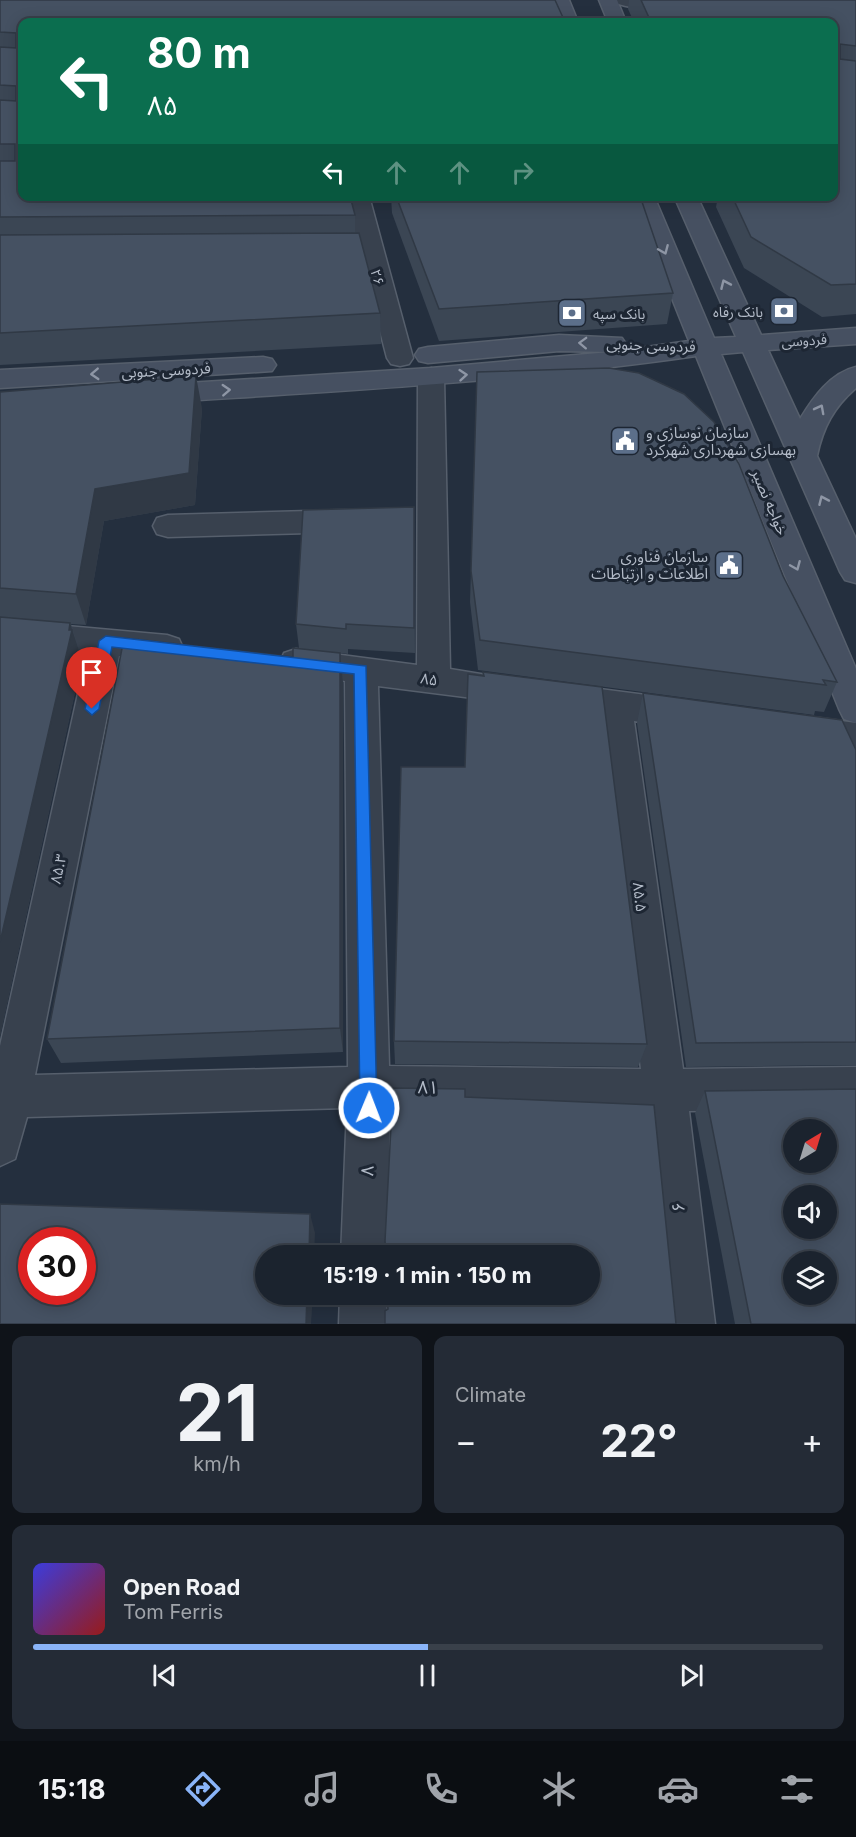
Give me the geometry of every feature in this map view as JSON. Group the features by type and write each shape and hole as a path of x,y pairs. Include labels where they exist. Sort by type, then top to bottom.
{"main road":[{"path":"560,0 567,18"},
{"path":"608,0 615,18"},
{"name":"خواجه نصیر","path":"644,201 856,709"},
{"path":"687,201 803,456 853,556"},
{"name":"فردوسی","path":"705,347 856,336"},
{"name":"فردوسی جنوبی","path":"0,379 400,358 559,343 705,347"},
{"name":"فردوسی جنوبی","path":"0,404 431,378 544,368 705,347"},
{"path":"544,368 625,385"},
{"path":"803,456 806,435 826,398 856,375"},
{"path":"710,424 759,475"}],"street":[{"path":"621,0 691,6"},
{"name":"۲۶","path":"358,201 400,358"},
{"path":"302,256 372,255"},
{"path":"431,378 421,519 434,680"},
{"path":"168,526 375,520"},
{"path":"0,632 199,651"},
{"name":"۸۵.۳","path":"0,1144 5,1097 106,641"},
{"name":"۸۵","path":"268,659 718,718"},
{"name":"۸","path":"361,670 369,1087 364,1245"},
{"name":"۸۵.۵","path":"615,704 665,1090"},
{"path":"776,726 856,738"},
{"name":"۸۱","path":"5,1097 369,1087 665,1090 856,1088"},
{"name":"۶","path":"665,1090 691,1324"},
{"path":"363,1305 363,1324"}],"building":[{"path":"0,0 555,0 563,18 18,18 18,201 351,201 355,215 0,217 0,161 15,161 15,144 0,144 0,100 16,101 16,86 0,85 0,47 16,48 16,33 0,32"},
{"path":"641,0 856,0 856,46 840,44 840,59 856,61 856,284 831,285 751,237 734,201 838,201 838,18 649,18"},
{"path":"398,201 642,201 673,293 439,309"},
{"path":"359,233 380,313 0,333 0,235"},
{"path":"609,368 639,373 684,394 714,422 739,464 783,576 837,682 823,680 826,685 480,640 471,571 477,372"},
{"path":"196,376 189,473 95,489 76,594 0,588 0,392"},
{"path":"414,507 414,628 346,624 346,629 296,624 303,510"},
{"path":"0,617 70,623 69,630 72,630 0,942"},
{"path":"124,638 293,657 293,648 340,653 340,1028 47,1039"},
{"path":"483,672 602,687 647,1044 394,1041 401,767 465,767 468,674 484,676"},
{"path":"643,693 842,720 856,750 856,1042 696,1043"},
{"path":"393,1088 465,1089 465,1097 654,1105 676,1324 385,1324 385,1311 388,1309 388,1305 600,1305 600,1245 385,1245"},
{"path":"856,1089 856,1324 751,1324 705,1091"},
{"path":"0,1204 310,1214 309,1245 255,1245 255,1305 307,1305 306,1324 0,1324"}],"place":[{"name":"بانک رفاه","path":"784,311"},
{"name":"بانک سپه","path":"572,313"},
{"name":"سازمان نوسازی و بهسازی شهرداری شهرکرد","path":"625,441"},
{"name":"سازمان فناوری اطلاعات و ارتباطات","path":"729,565"}],"route":[{"path":"92,709 106,641 361,670 369,1108"}]}
